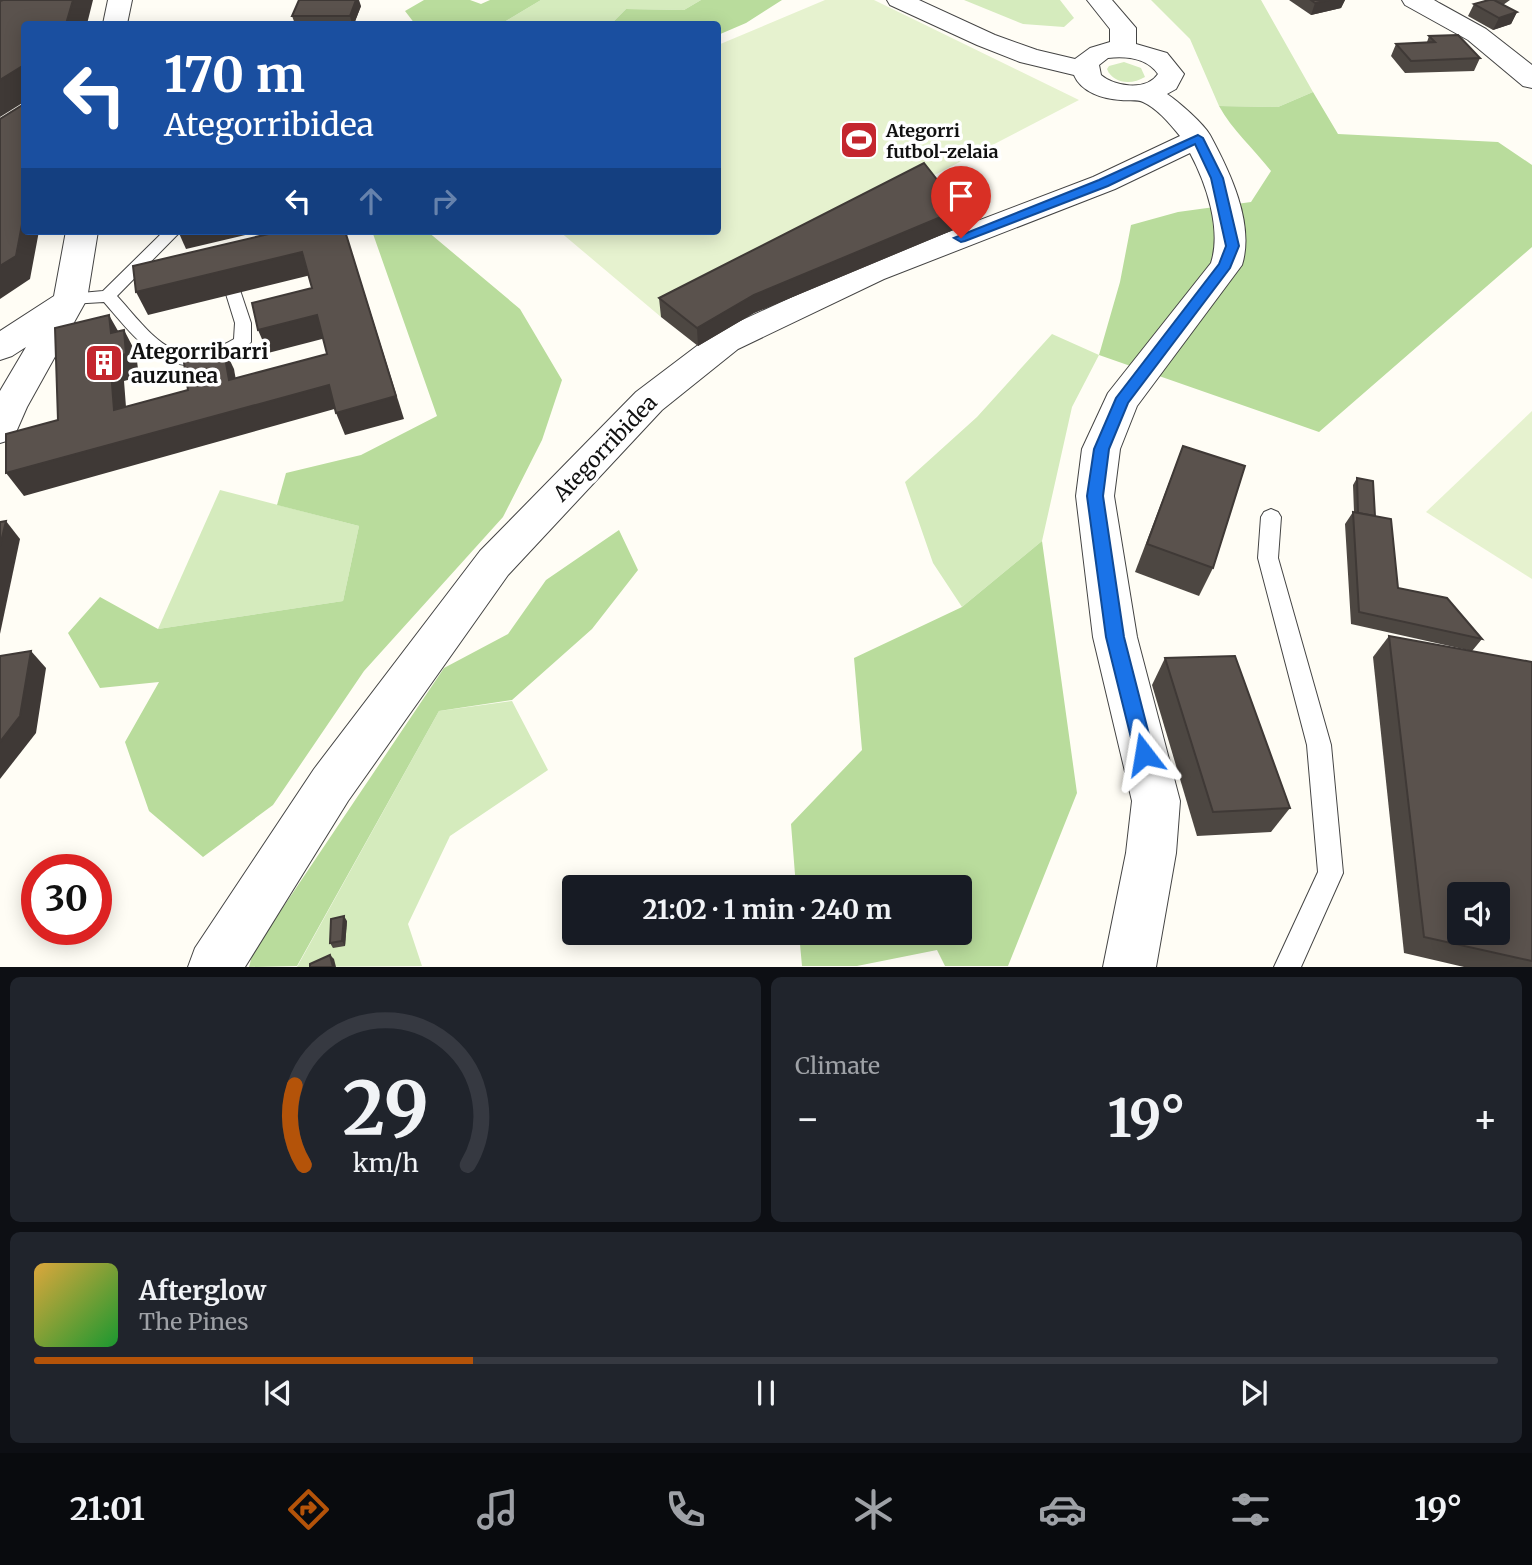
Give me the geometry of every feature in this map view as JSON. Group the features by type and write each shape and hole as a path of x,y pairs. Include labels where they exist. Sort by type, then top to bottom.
{"street":[{"path":"116,21 120,0"},
{"path":"899,0 1029,56 1084,69 1095,83 1106,89 1160,102 1186,144 1217,178 1233,246 1226,265 1121,402 1101,449 1095,496 1115,637 1156,802 1152,853 1129,967"},
{"path":"1099,0 1123,28 1123,50"},
{"path":"1414,0 1472,30 1516,62 1532,80"},
{"path":"1084,69 1086,62 1099,53 1123,50 1151,56 1169,70 1171,77 1160,102"},
{"name":"Ategorribidea","path":"214,967 331,785 494,563 649,401 726,341 873,272 1104,183 1186,144"},
{"path":"0,430 9,407 71,299 81,235"},
{"path":"0,348 71,299"}],"lane":[{"path":"71,299 108,296 169,235"},
{"path":"108,296 156,348 178,359 198,362 227,353 242,342 243,323 234,294"},
{"path":"1271,517 1268,558 1319,745 1331,873 1287,967"}],"green space":[{"path":"424,0 470,0 481,4 490,0 541,0 506,21 413,21 405,11"},
{"path":"541,0 701,0 684,10 626,9 614,21 506,21"},
{"path":"701,0 782,0 746,23 721,34 721,21 614,21 626,9 684,10"},
{"name":"Ategorri futbol-zelaia","path":"825,0 874,0 1079,100 661,317 564,235 721,235 721,44"},
{"path":"964,0 1060,0 1074,18 1064,27 1023,24"},
{"path":"1151,0 1261,0 1313,92 1278,107 1219,106 1190,39"},
{"path":"1124,62 1141,68 1145,77 1129,82 1114,78 1107,69"},
{"path":"1313,92 1338,134 1498,142 1532,165 1532,247 1319,432 1099,355 1120,282 1131,225 1178,212 1251,202 1271,171 1219,106 1278,107"},
{"path":"373,235 432,235 520,309 562,380 542,440 503,517 364,671 273,805 203,857 149,811 125,742 159,682 100,688 68,633 100,597 158,629 343,601 359,526 277,505 286,473 361,455 437,416"},
{"path":"1052,334 1099,355 1072,407 1042,541 962,607 933,563 905,482 977,417"},
{"path":"1532,411 1532,579 1426,512"},
{"path":"220,490 359,526 343,601 158,629"},
{"path":"619,530 638,570 592,629 512,700 439,711 297,966 249,967 253,952 444,668 508,634 546,580"},
{"path":"1042,541 1077,793 1008,966 945,966 937,950 857,966 802,966 800,945 972,945 972,875 795,875 791,824 862,750 854,658 962,607"},
{"path":"512,701 548,770 450,836 408,924 422,966 297,967 439,711"}],"building":[{"path":"73,0 67,21 21,21 21,67 0,80 0,1"},
{"path":"299,0 356,0 350,16 292,16"},
{"path":"1489,0 1517,12 1499,18 1474,4"},
{"path":"1458,35 1480,58 1411,61 1396,44 1435,42 1429,36"},
{"path":"21,106 21,230 16,256 0,266 0,119"},
{"path":"924,163 960,209 754,295 697,328 659,298"},
{"path":"264,235 346,235 396,396 336,413 329,385 6,473 6,434 58,420 55,328 109,315 111,333 124,330 126,354 110,358 114,410 188,390 183,356 223,346 229,380 327,354 317,315 258,330 252,303 312,288 302,252 136,292 133,266"},
{"path":"1183,446 1245,466 1213,568 1147,544"},
{"path":"1357,478 1373,481 1375,516 1358,513"},
{"path":"1353,512 1391,519 1398,588 1447,598 1482,639 1359,612"},
{"path":"6,521 0,546 0,522"},
{"path":"1389,636 1532,662 1532,961 1460,945 1510,945 1510,882 1447,882 1447,942 1424,937"},
{"path":"31,651 20,716 0,742 0,656"},
{"path":"1235,656 1290,808 1213,812 1165,658"},
{"path":"344,916 342,941 330,943 331,919"},
{"path":"330,955 333,967 310,967 310,964"}],"place":[{"name":"Ategorri futbol-zelaia","path":"859,140"},
{"name":"Ategorribarri auzunea","path":"104,363"}],"route":[{"path":"961,238 1104,183 1198,138 1217,178 1233,246 1226,265 1121,402 1101,449 1095,496 1115,637 1144,754"}]}
